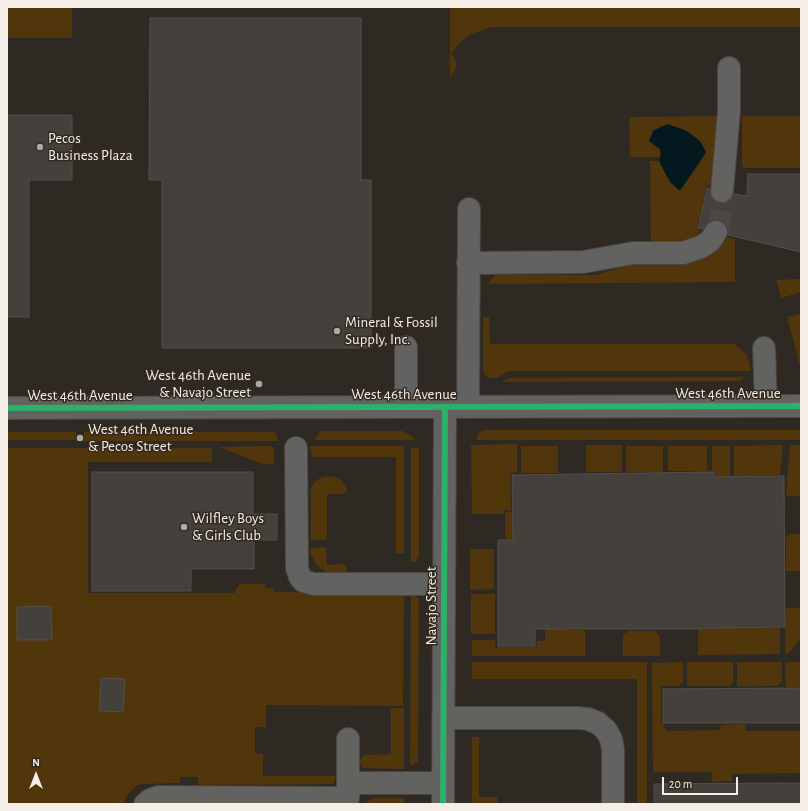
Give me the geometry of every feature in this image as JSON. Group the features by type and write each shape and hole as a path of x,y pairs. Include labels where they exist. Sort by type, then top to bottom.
{"street":[{"path":"722,191 729,111 729,68"},
{"path":"468,407 469,209"},
{"path":"468,263 582,262 633,254 683,253 702,247 710,241 716,232"},
{"path":"406,346 406,407"},
{"path":"764,348 766,406"},
{"name":"West 46th Avenue","path":"7,408 801,406"},
{"name":"Navajo Street","path":"443,794 445,407"},
{"path":"296,458 297,568 303,581 314,584 444,584"},
{"path":"444,718 578,718 588,719 598,723 606,730 611,739 613,749 613,804"},
{"path":"348,739 348,795"},
{"path":"145,804 158,797 183,800 443,794"}],"shaded area":[{"path":"7,7 72,7 72,38 7,38"},
{"path":"450,7 801,7 801,27 492,27 471,34 457,45 451,53 456,61 456,69 450,77"},
{"path":"718,116 713,183 706,187 697,229 700,230 697,237 689,243 651,245 650,161 659,161 670,182 679,190 683,187 705,155 661,126 653,131 649,141 660,149 660,157 630,157 629,117"},
{"path":"742,116 801,116 801,168 743,168"},
{"path":"721,236 735,239 735,282 487,284 495,275 596,275"},
{"path":"801,279 801,292 781,298 776,280"},
{"path":"801,314 801,370 787,317"},
{"path":"483,317 489,317 490,344 735,344 747,355 751,371 508,371 497,378 488,378 483,373"},
{"path":"744,377 740,381 502,382 509,378"},
{"path":"483,430 801,430 801,440 477,440 477,434"},
{"path":"320,431 402,431 415,438 415,440 314,440"},
{"path":"7,432 76,432 76,440 7,440"},
{"path":"84,432 275,432 279,441 84,441"},
{"path":"517,444 517,472 510,473 511,510 503,510 504,514 472,514 471,445"},
{"path":"586,445 622,445 622,472 586,472"},
{"path":"783,445 780,475 747,476 747,507 744,507 744,628 780,628 780,654 698,655 698,630 717,630 717,589 734,527 734,446"},
{"path":"790,445 801,445 801,496 786,496"},
{"path":"271,446 274,448 274,464 263,464 219,447"},
{"path":"310,446 404,446 404,553 396,553 396,457 312,457"},
{"path":"521,446 558,446 558,473 521,473"},
{"path":"626,446 663,446 663,472 626,472"},
{"path":"668,446 707,446 707,471 668,471"},
{"path":"712,446 730,446 730,525 563,592 563,630 585,630 585,656 472,656 472,640 495,640 495,647 537,647 537,641 545,641 545,625 536,539 505,539 505,512 715,509 715,471 712,471"},
{"path":"7,448 212,448 212,462 88,462 88,593 235,593 240,584 265,584 265,588 274,588 274,592 404,593 403,706 266,705 266,727 255,727 255,754 263,754 263,776 335,776 335,781 332,784 198,785 198,777 180,777 180,783 142,784 136,786 126,797 124,804 7,804"},
{"path":"411,448 419,448 419,556 416,562 411,562"},
{"path":"322,477 336,477 341,480 347,488 347,491 342,494 327,494 327,540 311,540 311,489 317,480"},
{"path":"789,534 801,534 801,571 786,571 786,538"},
{"path":"326,547 327,565 342,564 347,568 347,573 341,575 326,572 315,563 310,552 311,548"},
{"path":"470,549 494,549 494,589 470,590"},
{"path":"471,594 495,594 495,634 471,634"},
{"path":"411,595 419,598 418,762 410,766"},
{"path":"786,608 801,608 801,638 788,654 785,654"},
{"path":"628,631 655,631 660,637 660,656 623,656 623,635"},
{"path":"472,662 647,662 647,804 637,804 637,679 472,679"},
{"path":"683,662 683,682 679,686 661,686 661,721 667,731 720,730 721,725 746,724 746,731 801,731 801,773 732,774 732,781 712,782 712,772 653,772 652,663"},
{"path":"687,662 733,662 733,683 729,686 687,686"},
{"path":"737,662 782,662 782,682 777,686 737,686"},
{"path":"785,662 801,662 801,687 786,687"},
{"path":"391,708 404,708 404,769 363,768 360,760 363,756 391,754"},
{"path":"472,737 479,737 479,797 497,797 497,804 472,804"},
{"path":"374,798 404,798 404,804 365,804"}],"water":[{"path":"667,124 691,134 700,141 706,152 679,190 670,182 659,161 661,154 660,149 649,141 653,131"}],"building":[{"path":"150,18 361,18 361,180 371,180 371,348 162,348 162,180 149,180"},
{"path":"7,115 72,115 72,180 29,180 29,317 7,317"},
{"path":"748,174 801,174 801,252 728,235 727,226 723,222 717,220 710,221 703,229 698,228 707,188 710,189 711,196 715,201 721,203 728,202 734,194 747,196"},
{"name":"Wilfley Boys & Girls Club","path":"92,472 253,472 253,514 277,514 277,540 254,540 254,569 191,569 191,591 92,591"},
{"path":"714,472 714,477 784,476 785,627 716,629 535,629 535,646 498,646 498,540 513,540 512,475"},
{"path":"51,606 52,640 17,640 17,607"},
{"path":"101,678 125,679 123,712 99,711"},
{"path":"801,688 801,723 663,723 663,689"},
{"path":"801,783 801,804 654,804 654,784"}],"tunnel":[{"path":"716,232 719,224 722,191"}],"cycle path":[{"path":"7,408 801,406"},
{"path":"443,804 445,407"}],"place":[{"name":"Pecos Business Plaza","path":"40,147"},
{"name":"Mineral & Fossil Supply, Inc.","path":"337,331"},
{"name":"West 46th Avenue & Navajo Street","path":"259,384"},
{"name":"West 46th Avenue & Pecos Street","path":"80,438"},
{"name":"Wilfley Boys & Girls Club","path":"184,527"}]}
